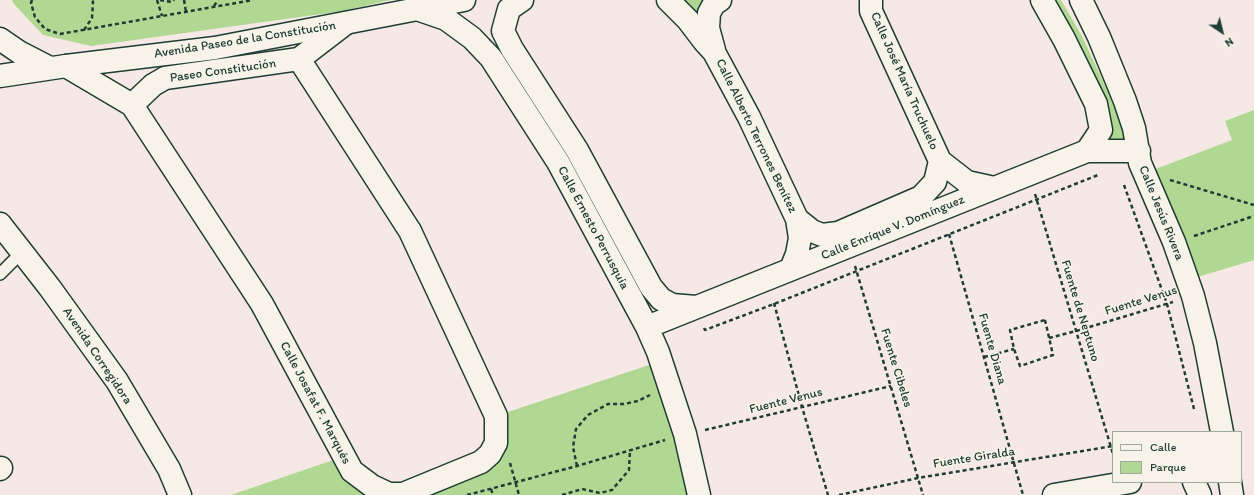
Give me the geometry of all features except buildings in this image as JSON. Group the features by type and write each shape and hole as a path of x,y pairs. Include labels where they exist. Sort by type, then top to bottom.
{"street":[{"name":"Avenida Paseo de la Constitución","path":"0,76 58,67 215,48 464,0"},
{"name":"Calle Ernesto Perrusquía","path":"522,0 509,8 503,31 512,49 577,150 651,287 661,299 672,305 696,307"},
{"name":"Calle Alberto Terrones Benítez","path":"668,0 688,20 714,52 749,117 797,219"},
{"path":"714,52 708,28 709,13 714,4 720,0"},
{"path":"1042,0 1064,39 1096,104 1101,130 1087,151"},
{"name":"Calle Jesús Rivera","path":"1081,0 1099,37 1125,101 1134,128 1141,162 1174,242 1193,296 1205,343 1221,430"},
{"name":"Calle José María Truchuelo","path":"868,4 940,161"},
{"name":"Calle Ernesto Perrusquía","path":"417,9 446,19 472,38 491,58 558,162 647,327 658,352 685,434 699,495"},
{"path":"299,60 346,23"},
{"name":"Calle Josafat F. Marqués","path":"0,39 19,52 58,67 132,105 262,304 352,471 372,486 388,494 403,494 481,462 490,454 496,443 496,416 410,231 299,60"},
{"name":"Paseo Constitución","path":"132,105 153,85 165,78 299,60"},
{"name":"Calle Enríque V. Domínguez","path":"647,327 1087,151 1141,162"},
{"name":"Calle Enríque V. Domínguez","path":"797,219 812,231 822,235 838,233 921,198 935,182 940,161 967,182 994,188"},
{"path":"791,269 797,254 800,238 797,219"},
{"name":"Avenida Corregidora","path":"1,226 50,288 117,381 169,469 180,495"},
{"path":"1054,495 1077,493 1125,483"},
{"path":"1194,483 1200,495"},
{"path":"1230,483 1232,495"}],"lane":[{"path":"0,274 22,252"}],"path":[{"path":"32,0 31,3 35,17 45,29 60,34 253,0"},
{"path":"157,0 162,16"},
{"path":"160,0 172,2 174,0"},
{"path":"184,0 186,12"},
{"path":"214,7 218,0"},
{"path":"84,30 92,18 93,1"},
{"path":"696,307 705,330 1036,200 1098,175 1087,151"},
{"path":"1195,414 1167,304 1120,173 1141,162 1254,205"},
{"name":"Fuente de Neptuno","path":"1029,174 1112,446"},
{"name":"Fuente Diana","path":"942,209 1024,495"},
{"path":"1174,242 1254,216"},
{"name":"Fuente Cibeles","path":"849,246 923,495"},
{"path":"764,280 774,304 828,495"},
{"name":"Fuente Venus","path":"1049,338 1193,296"},
{"path":"1045,320 1053,355 1020,366 1014,349 1010,330 1045,320"},
{"path":"984,358 1014,349"},
{"path":"577,466 573,447 576,429 588,415 608,404 638,402 668,382"},
{"name":"Fuente Venus","path":"467,495 577,466 685,434 891,386"},
{"name":"Fuente Giralda","path":"839,495 918,478 1112,446"},
{"path":"562,495 582,489 600,493 612,490 629,470 630,450"},
{"path":"491,489 492,495"}],"green space":[{"path":"12,0 390,0 343,11 91,46 43,35 13,3"},
{"path":"675,0 711,0 708,44"},
{"path":"1042,0 1061,0 1082,36 1134,148 1087,151 1101,130"},
{"path":"1254,110 1254,260 1188,280 1145,173 1232,140 1225,121"},
{"path":"661,361 699,495 231,495 342,457 403,494 481,462 496,416"}]}
